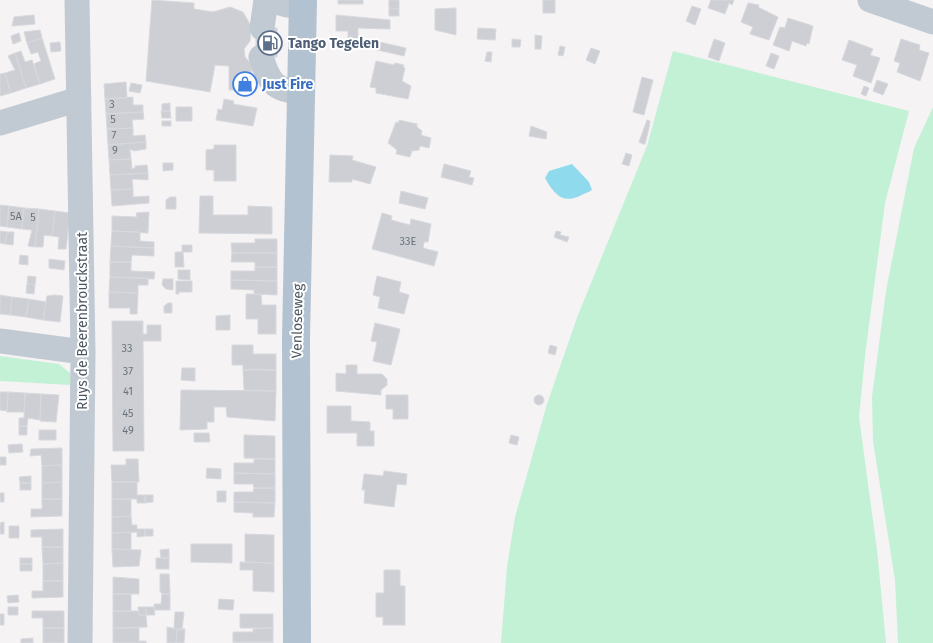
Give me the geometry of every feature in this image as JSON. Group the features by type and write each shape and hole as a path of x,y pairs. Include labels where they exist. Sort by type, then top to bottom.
{"main road":[{"name":"Venloseweg","path":"297,643 296,350 303,3"}],"street":[{"name":"Ruys de Beerenbrouckstraat","path":"77,0 83,352 80,643"},
{"path":"262,28 267,0 287,5 303,3"},
{"path":"870,0 933,22"},
{"path":"261,57 267,75 277,86 286,91 302,92"},
{"path":"0,123 79,98"},
{"path":"0,341 83,352"}],"green space":[{"path":"673,51 909,111 885,203 859,417 877,550 886,643 501,643 507,567 515,517 547,404 578,315 647,146"},
{"path":"933,107 933,643 898,643 895,580 873,441 872,397 886,291 914,148"},
{"path":"0,356 59,364 70,373 71,385 0,381"}],"water":[{"path":"572,164 589,182 592,190 577,197 566,199 555,193 545,178 549,171"}],"building":[{"path":"152,0 194,3 194,9 213,12 230,7 243,12 251,26 250,41 244,49 245,57 252,65 251,90 229,90 229,66 215,65 210,92 146,81"},
{"path":"338,0 363,0 363,4 338,4"},
{"path":"389,0 399,0 399,9 389,8"},
{"path":"543,0 555,0 555,13 543,13"},
{"path":"711,0 734,0 732,5 729,3 725,14 708,8"},
{"path":"748,3 759,5 758,7 778,17 769,40 750,34 753,27 741,22"},
{"path":"692,6 701,9 695,25 686,21"},
{"path":"389,8 399,9 399,16 389,16"},
{"path":"456,8 456,35 435,30 435,9"},
{"path":"34,15 35,24 12,26 14,17"},
{"path":"336,15 390,20 390,29 358,28 358,39 348,38 348,31 336,31"},
{"path":"788,18 813,26 809,44 807,43 806,46 792,41 789,51 773,45 780,27 785,28"},
{"path":"256,28 277,28 277,57 256,57"},
{"path":"478,28 496,29 495,40 477,39"},
{"path":"40,30 42,38 27,43 24,32"},
{"path":"19,33 21,41 13,44 11,36"},
{"path":"535,35 542,36 541,49 535,49"},
{"path":"42,38 55,79 40,84 34,64 41,61 38,52 31,54 27,43"},
{"path":"512,39 521,40 520,47 512,47"},
{"path":"714,39 725,43 719,61 708,57"},
{"path":"901,39 920,45 919,50 929,53 920,81 897,72 900,63 894,61"},
{"path":"849,40 873,49 870,55 880,58 871,83 853,76 857,65 842,60"},
{"path":"375,41 406,48 404,56 373,49"},
{"path":"60,42 61,51 51,52 50,43"},
{"path":"560,46 565,47 563,56 558,55"},
{"path":"591,48 600,51 595,64 586,60"},
{"path":"21,51 25,62 32,60 40,84 26,88 15,53"},
{"path":"487,52 492,52 491,62 485,61"},
{"path":"15,53 26,88 11,93 5,73 15,70 8,56"},
{"path":"771,53 779,56 774,69 766,66"},
{"path":"376,61 404,65 402,81 411,86 408,99 376,93 376,88 370,87"},
{"path":"5,73 11,93 0,96 0,74"},
{"path":"642,77 653,80 644,115 633,112"},
{"path":"877,80 888,84 883,95 873,91"},
{"path":"126,82 127,98 105,99 104,84"},
{"path":"131,83 142,85 140,93 129,91"},
{"path":"864,86 869,88 866,96 861,94"},
{"path":"133,97 133,105 143,105 143,112 106,114 105,99"},
{"path":"224,99 234,101 233,104 257,108 253,126 216,120 218,109 222,110"},
{"path":"170,103 170,111 162,111 162,104"},
{"path":"176,107 192,107 192,121 176,121"},
{"path":"161,111 170,111 171,118 162,118"},
{"path":"143,112 144,119 132,120 133,128 107,129 106,114"},
{"path":"399,120 417,124 417,127 422,131 421,135 431,138 429,148 420,146 419,150 412,151 410,157 396,154 397,150 388,143 396,122 399,123"},
{"path":"647,120 650,121 649,128 645,144 643,144 639,142"},
{"path":"162,121 171,121 171,126 162,126"},
{"path":"531,126 547,132 546,139 529,136"},
{"path":"133,128 133,136 145,135 146,142 108,145 107,129"},
{"path":"146,142 146,149 134,151 130,149 131,159 109,160 108,145"},
{"path":"214,145 236,145 236,181 214,181 214,170 206,170 206,150 214,149"},
{"path":"626,153 632,155 629,166 622,164"},
{"path":"330,155 353,156 352,160 376,167 370,184 352,179 352,182 329,182"},
{"path":"131,159 132,169 135,166 147,165 148,173 110,175 109,160"},
{"path":"163,163 173,163 173,170 163,171"},
{"path":"444,164 471,171 469,177 474,178 472,185 441,177"},
{"path":"148,173 148,180 132,179 133,189 111,190 110,175"},
{"path":"133,189 133,197 149,196 149,203 112,206 111,190"},
{"path":"401,191 428,198 425,209 399,203"},
{"path":"200,196 213,196 213,215 248,215 248,206 272,207 272,234 199,233"},
{"path":"170,197 176,197 176,209 166,209 166,200"},
{"path":"0,205 9,206 7,227 0,226"},
{"path":"9,206 24,208 22,229 7,227"},
{"path":"24,208 39,209 35,247 28,246 32,230 22,229"},
{"path":"39,209 55,211 52,236 44,235 43,247 35,247"},
{"path":"55,211 70,213 66,249 58,249 59,237 52,236"},
{"path":"149,212 148,233 112,231 112,216 137,217 136,213"},
{"path":"382,213 392,216 391,220 410,225 411,219 431,224 428,242 424,242 423,248 438,252 434,266 372,249"},
{"path":"0,231 7,232 5,244 0,243"},
{"path":"112,231 140,232 140,241 154,242 154,248 111,246"},
{"path":"556,231 561,232 560,235 569,237 567,242 554,237"},
{"path":"7,232 14,232 13,245 5,244"},
{"path":"255,239 277,239 277,253 232,253 231,243 255,243"},
{"path":"182,245 192,245 192,252 182,252"},
{"path":"111,246 154,248 154,256 132,255 131,262 110,262"},
{"path":"175,252 183,252 184,267 175,267"},
{"path":"232,253 277,253 277,267 255,267 255,262 231,262"},
{"path":"20,255 28,256 28,265 19,264"},
{"path":"49,259 65,261 64,270 49,268"},
{"path":"110,262 131,262 131,271 155,272 154,279 110,277"},
{"path":"255,267 277,267 277,281 231,280 231,271 255,271"},
{"path":"178,270 190,270 190,280 178,279"},
{"path":"28,276 36,277 35,285 27,284"},
{"path":"377,276 401,282 399,292 409,295 404,314 378,308 380,297 373,295"},
{"path":"110,277 148,278 148,285 138,285 138,293 109,292"},
{"path":"163,279 173,279 173,290 166,289 162,285"},
{"path":"231,280 277,281 277,295 254,294 254,290 231,289"},
{"path":"176,281 192,281 192,292 179,292 179,294 176,294"},
{"path":"27,284 35,285 34,294 26,293"},
{"path":"109,292 138,293 137,314 130,314 130,308 109,308"},
{"path":"246,294 261,294 262,305 276,305 276,334 258,334 258,319 246,319"},
{"path":"0,295 12,297 10,315 0,314"},
{"path":"47,296 63,296 60,322 43,320"},
{"path":"12,297 29,299 26,317 10,315"},
{"path":"29,299 46,302 43,320 26,317"},
{"path":"172,303 172,313 164,313 164,306"},
{"path":"230,315 230,330 216,330 216,316"},
{"path":"112,321 143,321 143,334 147,334 147,325 161,325 161,341 143,341 144,451 113,451"},
{"path":"375,323 400,329 391,365 373,361 377,342 371,341"},
{"path":"232,345 253,345 253,354 276,354 276,370 243,370 243,365 232,365"},
{"path":"550,345 557,347 555,355 548,353"},
{"path":"346,365 357,365 357,374 382,374 387,379 387,385 381,390 381,395 336,391 336,373 346,374"},
{"path":"182,368 195,368 195,381 181,380"},
{"path":"243,370 276,370 276,391 244,390"},
{"path":"181,390 276,391 275,421 227,417 226,407 214,407 214,422 207,422 207,429 180,430"},
{"path":"0,392 8,392 7,411 0,410"},
{"path":"8,392 25,393 24,412 7,412"},
{"path":"25,393 41,394 40,420 28,418 27,426 19,426 19,418 24,418"},
{"path":"41,394 59,395 56,422 40,421"},
{"path":"386,395 408,395 408,419 393,419 393,409 386,409"},
{"path":"537,395 541,395 544,400 543,404 537,405 534,402 534,398"},
{"path":"327,406 351,406 351,421 370,422 370,431 374,431 374,446 357,446 357,433 327,433"},
{"path":"19,426 27,426 27,435 19,435"},
{"path":"39,430 56,430 56,440 39,440"},
{"path":"194,433 209,433 210,442 194,442"},
{"path":"244,435 275,436 275,459 244,458"},
{"path":"511,435 519,437 517,445 509,443"},
{"path":"22,444 23,452 9,453 8,445"},
{"path":"62,448 62,465 42,466 41,455 30,456 31,449"},
{"path":"0,457 6,457 6,465 0,465"},
{"path":"126,459 138,459 139,482 112,482 111,465 126,465"},
{"path":"254,459 275,459 275,474 234,473 234,463 254,463"},
{"path":"62,465 62,482 42,483 42,466"},
{"path":"207,468 221,469 221,479 206,478"},
{"path":"384,471 407,474 406,485 397,484 394,507 364,503 365,490 362,490 364,474 383,476"},
{"path":"234,473 275,474 275,488 254,488 253,484 234,484"},
{"path":"31,476 31,483 20,483 19,477"},
{"path":"62,482 62,499 42,499 42,483"},
{"path":"112,482 137,482 137,495 145,495 145,503 137,503 137,499 112,499"},
{"path":"20,483 31,483 31,490 20,490"},
{"path":"254,488 275,488 275,503 234,502 234,492 253,492"},
{"path":"217,491 226,491 226,502 217,502"},
{"path":"0,493 4,493 4,502 0,502"},
{"path":"145,495 153,495 153,502 145,503"},
{"path":"42,499 62,499 62,516 31,517 31,509 42,509"},
{"path":"112,499 131,499 131,516 112,517"},
{"path":"234,502 275,503 274,517 253,517 253,513 234,512"},
{"path":"131,516 132,525 137,525 137,529 145,529 145,536 137,537 137,532 112,533 112,517"},
{"path":"4,522 4,534 0,534 0,523"},
{"path":"9,526 19,526 19,538 9,538"},
{"path":"63,529 63,547 42,547 42,537 31,537 31,530"},
{"path":"145,529 153,529 153,536 145,536"},
{"path":"131,532 131,550 112,549 112,533"},
{"path":"245,534 274,535 274,563 245,562"},
{"path":"191,544 232,544 232,563 191,562"},
{"path":"42,547 63,547 63,563 43,564"},
{"path":"112,549 141,550 139,566 113,567"},
{"path":"169,549 169,558 161,558 160,550"},
{"path":"20,558 32,558 32,564 20,564"},
{"path":"156,558 169,558 169,569 156,569"},
{"path":"240,562 274,563 274,592 253,591 253,570 240,570"},
{"path":"63,563 63,581 43,581 43,564"},
{"path":"20,564 32,564 32,571 20,571"},
{"path":"384,570 400,570 400,586 405,586 405,625 383,625 383,617 376,617 376,593 384,593"},
{"path":"160,574 169,574 170,594 162,594 160,591"},
{"path":"113,577 139,579 139,594 113,594"},
{"path":"43,581 63,581 63,597 32,598 32,591 43,591"},
{"path":"113,594 131,594 131,611 113,611"},
{"path":"162,594 170,594 170,610 155,610 154,604 161,604"},
{"path":"18,595 19,602 8,603 7,596"},
{"path":"219,599 234,600 233,610 218,609"},
{"path":"8,607 18,607 18,615 8,615"},
{"path":"138,607 146,607 146,615 139,615"},
{"path":"146,607 154,607 155,615 146,615"},
{"path":"32,611 64,611 64,628 43,628 43,618 32,618"},
{"path":"113,611 139,611 139,615 146,615 147,627 113,628"},
{"path":"175,612 184,612 182,630 174,629"},
{"path":"0,614 4,614 4,625 0,625"},
{"path":"240,614 273,614 273,628 240,628"},
{"path":"167,627 177,629 176,643 167,643"},
{"path":"43,628 64,628 64,643 43,643"},
{"path":"113,628 139,628 139,641 146,641 146,643 113,643"},
{"path":"273,628 273,642 233,642 233,632 253,632 253,629"},
{"path":"177,629 185,629 184,643 176,643"},
{"path":"33,638 33,643 21,643 21,639"},
{"path":"273,642 273,643 233,643"}],"place":[{"name":"Tango Tegelen","path":"270,43"},
{"name":"Just Fire","path":"245,84"}]}
